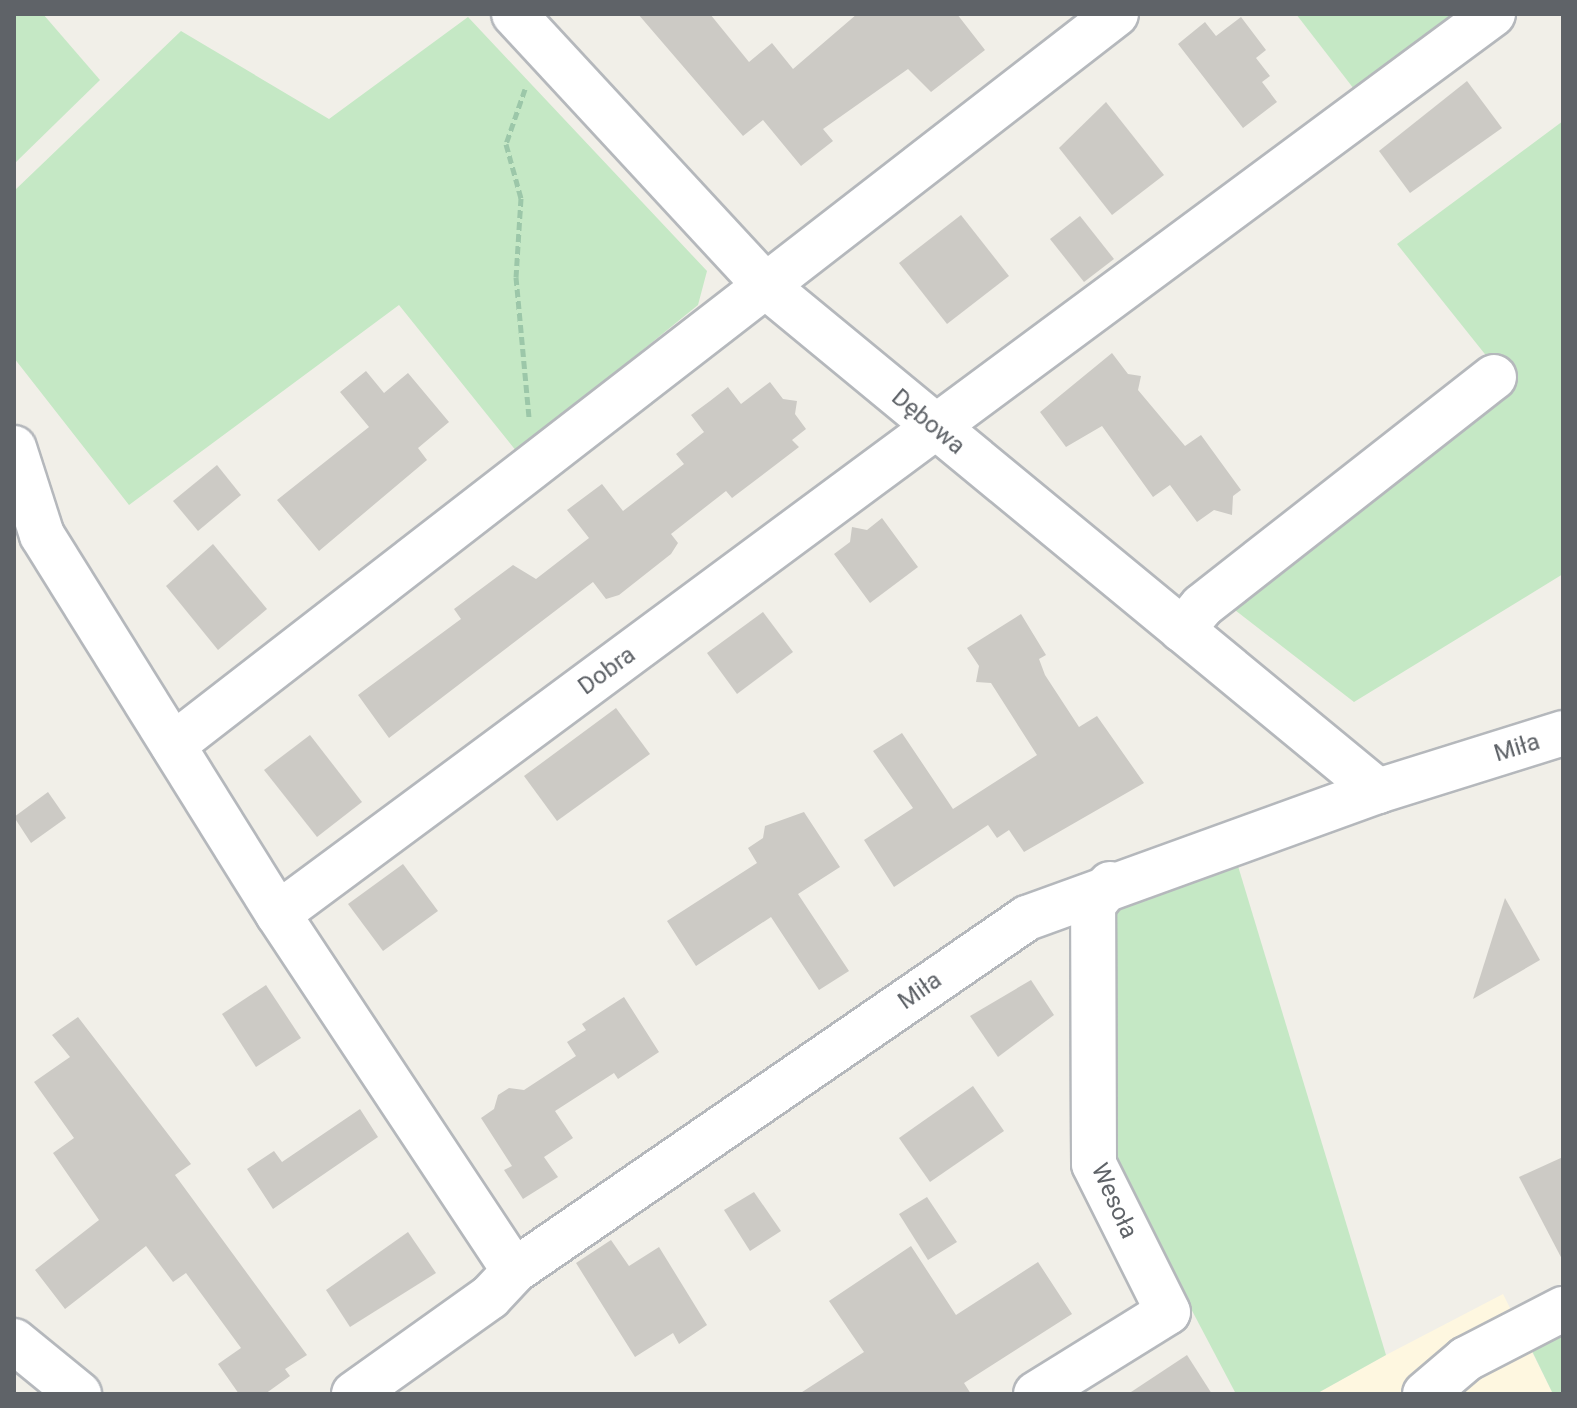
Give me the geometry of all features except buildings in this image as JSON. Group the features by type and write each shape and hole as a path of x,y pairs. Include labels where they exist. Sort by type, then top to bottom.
{"street":[{"name":"Dębowa","path":"514,14 767,287 1378,791"},
{"path":"173,745 1116,14"},
{"name":"Dobra","path":"278,914 1493,14"},
{"path":"1182,630 1202,606 1494,377"},
{"path":"14,448 42,535 278,914 514,1271"},
{"name":"Miła","path":"354,1394 490,1297 514,1271 1027,918 1110,884 1378,791 1563,733"},
{"name":"Wesoła","path":"1036,1394 1168,1312 1094,1164 1093,905 1110,884"},
{"path":"1425,1394 1466,1359 1563,1309"},
{"path":"14,1341 79,1394"}],"path":[{"path":"528,79 506,144 521,198 516,277 531,469"}],"shaded area":[{"path":"1503,1294 1553,1394 1316,1394 1386,1355"}],"green space":[{"path":"14,14 43,14 100,80 14,164"},
{"path":"1296,14 1481,14 1364,102"},
{"path":"468,17 707,271 698,305 517,452 399,305 129,505 14,358 14,191 181,31 329,119"},
{"path":"1563,121 1563,574 1354,702 1222,600 1504,378 1397,244"},
{"path":"1238,866 1386,1355 1316,1394 1236,1394 1112,1159 1072,926"},
{"path":"1563,1334 1563,1394 1553,1394 1532,1351"}]}
